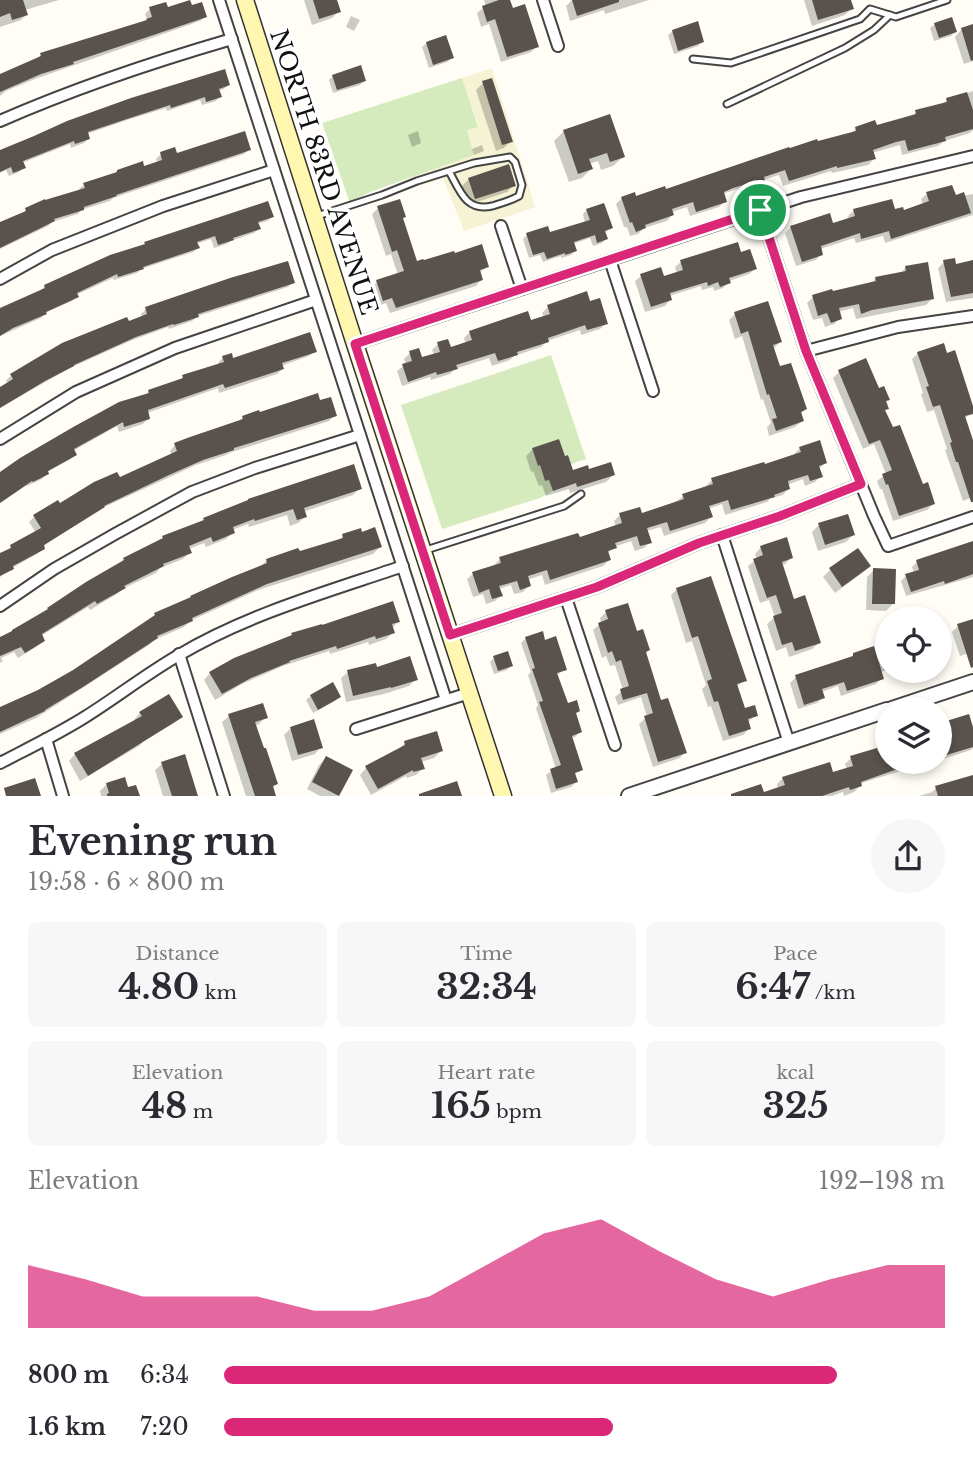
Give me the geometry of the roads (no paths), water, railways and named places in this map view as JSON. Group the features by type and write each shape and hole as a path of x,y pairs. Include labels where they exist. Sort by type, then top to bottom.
{"main road":[{"name":"NORTH 83RD AVENUE","path":"245,0 503,796"}],"street":[{"name":"NORTH 83RD AVENUE","path":"219,0 446,700"},
{"path":"543,0 558,46"},
{"path":"0,121 50,99 148,64 232,39"},
{"path":"355,344 801,197 973,156"},
{"path":"0,279 52,250 163,206 274,170"},
{"path":"760,210 806,351 888,546 973,517"},
{"path":"501,226 522,289"},
{"path":"610,260 653,390"},
{"path":"0,439 76,392 162,354 316,300"},
{"path":"806,351 898,327 972,321"},
{"path":"0,606 54,569 192,492 255,468 360,435"},
{"path":"450,635 608,583 669,555 861,484"},
{"path":"722,535 789,743"},
{"path":"0,763 46,740 179,654 270,611 403,566"},
{"path":"566,598 615,745"},
{"path":"179,654 225,796"},
{"path":"929,697 973,682"},
{"path":"356,729 469,692"},
{"path":"629,796 875,715"},
{"path":"46,740 63,796"}],"lane":[{"path":"693,59 731,63 860,19 870,9 896,17 947,0"},
{"path":"727,104 845,48 874,30 890,16"},
{"path":"314,217 449,171 474,163 510,157 515,162 522,185 519,196 509,202 482,208 474,206 464,198 449,171"},
{"path":"422,551 564,506 581,494"}]}
